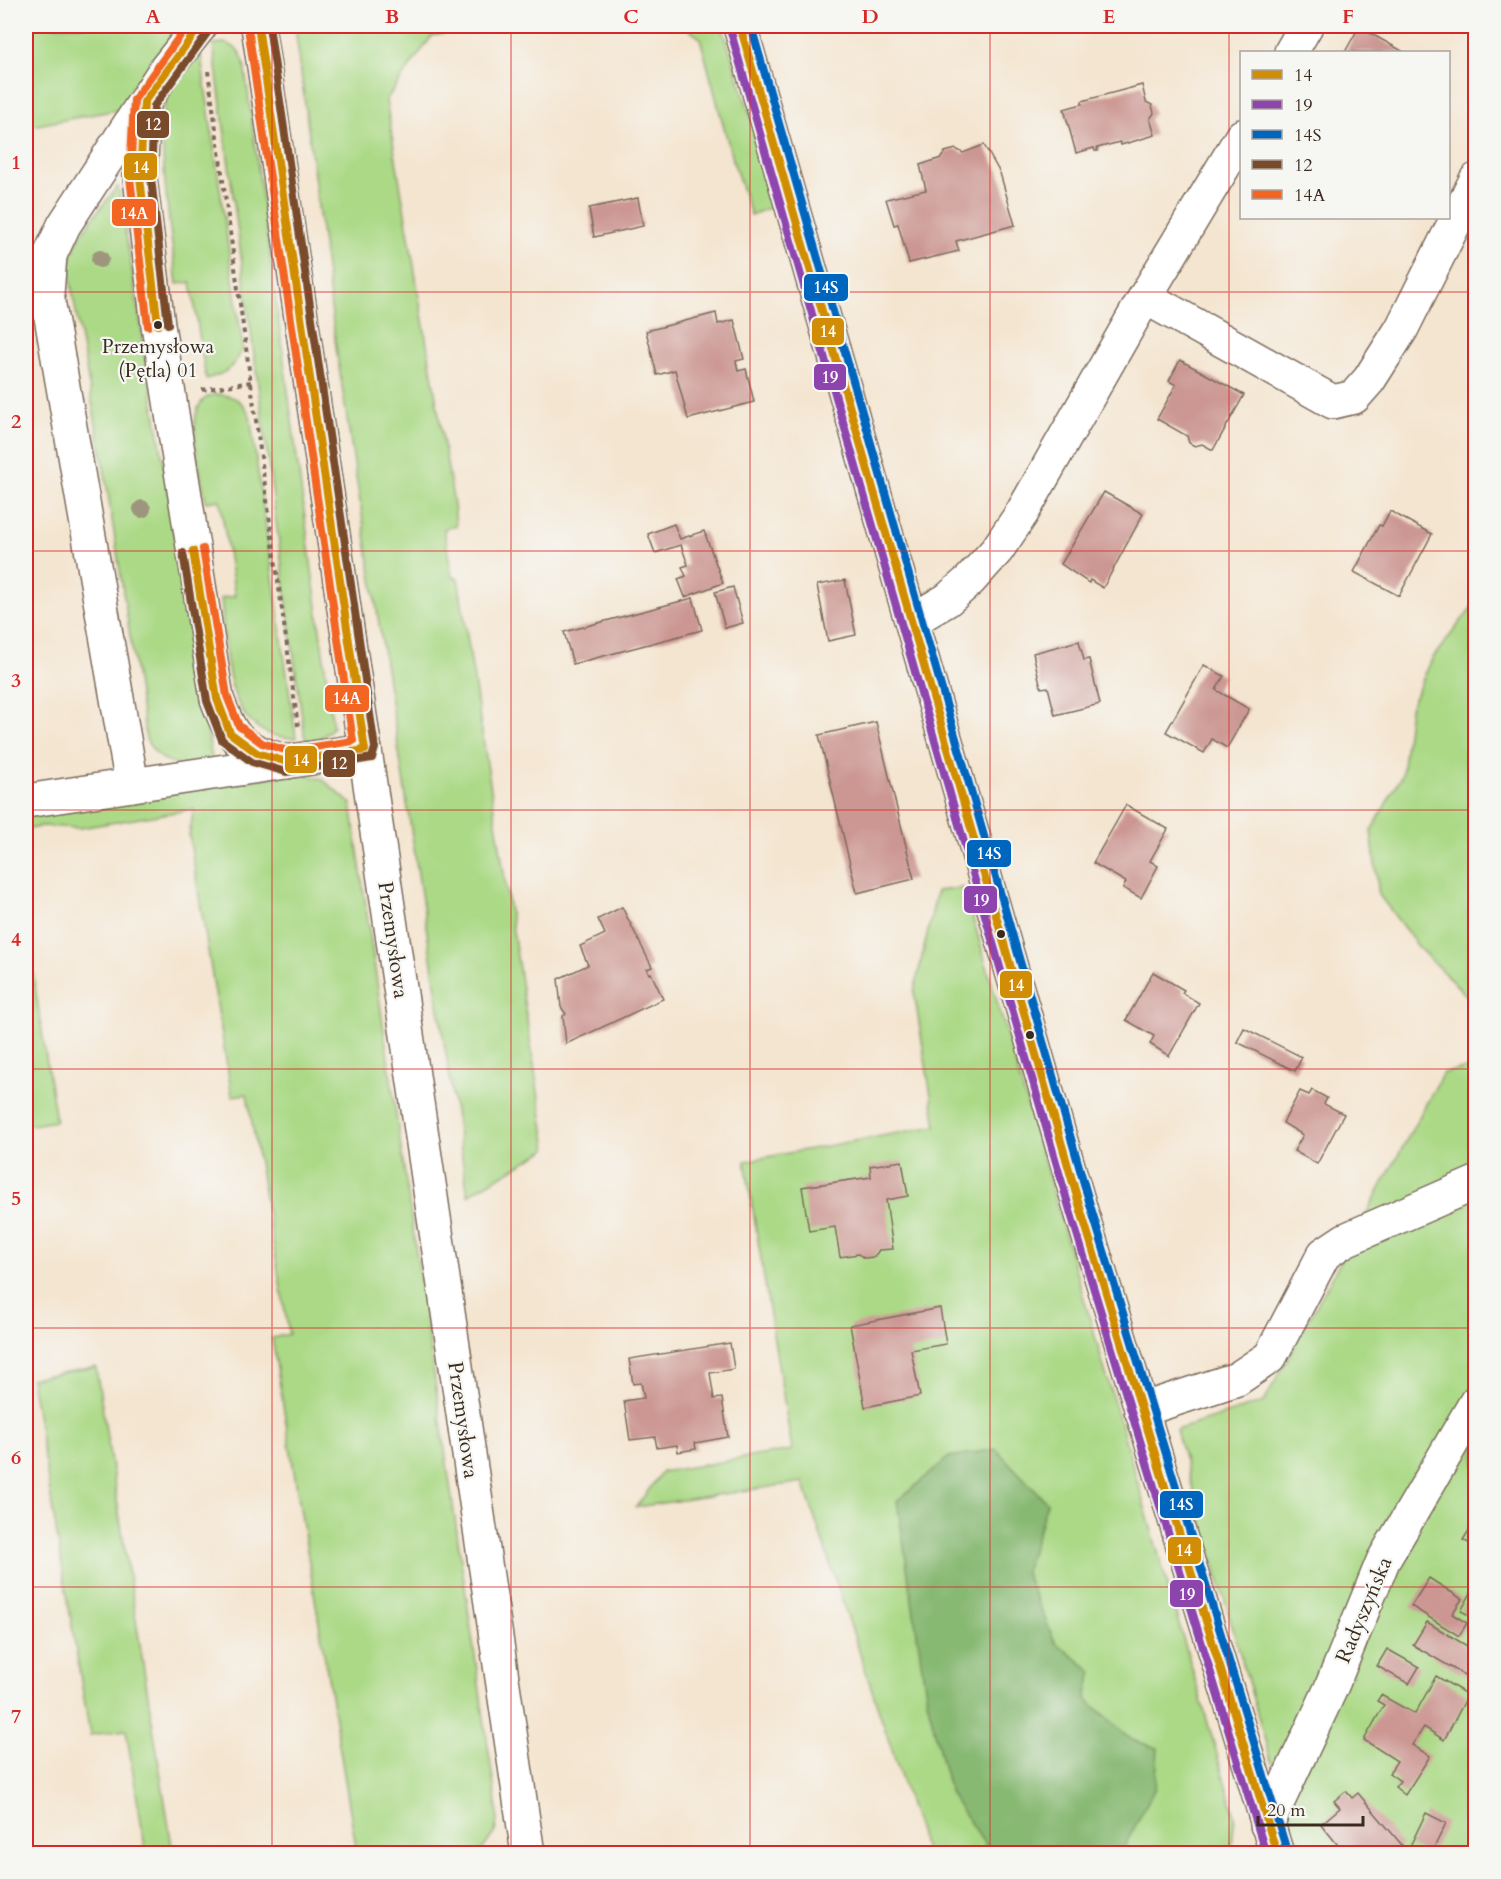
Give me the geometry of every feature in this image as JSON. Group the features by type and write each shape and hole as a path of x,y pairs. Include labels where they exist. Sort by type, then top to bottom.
{"street":[{"path":"132,785 47,294 50,255 64,225 144,102 200,26"},
{"name":"Przemysłowa","path":"258,26 528,1854"},
{"path":"740,26 913,620 1081,1211 1272,1840"},
{"path":"1292,51 1306,26"},
{"path":"144,102 140,178 169,395 217,699 230,734 257,753 295,761"},
{"path":"913,620 947,600 970,580 997,550 1022,513 1145,297 1240,139"},
{"path":"1145,297 1333,402 1354,397 1369,380 1402,328 1476,180"},
{"path":"26,801 365,750"},
{"path":"1141,1410 1237,1379 1254,1368 1270,1357 1324,1254 1345,1240 1476,1183"},
{"name":"Radyszyńska","path":"1272,1840 1383,1561 1476,1402"}],"path":[{"path":"207,61 251,382 295,761"},
{"path":"169,395 251,382"}],"green space":[{"path":"26,26 184,26 127,108 26,127"},
{"path":"295,26 483,26 432,36 386,100 454,505 456,526 444,529 452,577 458,578 547,1149 468,1195 337,354"},
{"path":"684,26 722,26 776,196 774,206 751,215 733,161 700,38"},
{"path":"224,43 237,50 244,63 333,727 324,736 313,740 305,740 213,44"},
{"path":"200,50 243,349 228,369 206,379 191,282 177,284 163,157 164,110 168,95"},
{"path":"118,186 213,765 174,764 158,755 146,739 105,474 69,273 70,261 79,238"},
{"path":"217,394 237,399 250,416 296,738 271,735 253,724 241,709 233,689 228,666 221,598 235,596 220,500 206,502 195,439 198,409 205,399"},
{"path":"1475,603 1475,1004 1420,949 1379,895 1371,831 1402,775 1410,708 1432,659"},
{"path":"299,773 322,779 351,804 498,1815 495,1832 480,1853 357,1853 272,1338 289,1334 247,1094 232,1096 189,835 194,809 80,828 42,826 26,830 26,816"},
{"path":"964,888 1235,1816 1232,1843 1225,1854 926,1853 803,1482 636,1507 662,1472 792,1450 745,1161 936,1126 914,992 937,891"},
{"path":"26,929 56,1121 26,1126"},
{"path":"1475,1067 1475,1853 1303,1853 1289,1824 1176,1430 1264,1402 1443,1073"},
{"path":"96,1367 173,1853 146,1853 126,1730 90,1735 31,1378"},
{"path":"996,1449 1047,1503 1025,1573 1055,1642 1092,1671 1086,1699 1132,1740 1158,1748 1155,1788 1121,1853 991,1853 950,1794 927,1700 897,1501 949,1457"}],"building":[{"path":"1359,27 1402,51 1346,51"},
{"path":"1142,85 1146,102 1152,105 1154,113 1150,119 1155,135 1121,145 1120,142 1097,148 1098,151 1094,148 1076,153 1064,109 1082,104 1082,101"},
{"path":"984,145 1000,173 1015,225 956,241 959,251 909,263 898,224 894,225 886,199 926,190 920,165 941,158 945,152 956,149 963,153"},
{"path":"638,198 643,226 594,237 589,208"},
{"path":"716,313 718,324 734,320 744,359 736,361 738,371 746,369 754,402 688,419 675,370 657,375 646,331"},
{"path":"1180,360 1244,395 1213,450 1202,444 1195,446 1189,443 1187,436 1157,419 1176,385 1169,381"},
{"path":"1104,492 1143,514 1103,588 1090,580 1089,583 1061,564"},
{"path":"1390,511 1432,534 1399,596 1354,572 1379,525 1382,526"},
{"path":"674,524 680,539 704,531 723,583 685,597 678,579 686,576 682,567 688,565 681,545 655,553 648,534"},
{"path":"845,580 856,635 828,641 817,585"},
{"path":"733,587 743,623 725,628 715,592"},
{"path":"693,598 702,630 573,664 564,632"},
{"path":"1079,641 1084,660 1089,659 1100,704 1055,715 1048,687 1041,688 1033,653"},
{"path":"1204,665 1224,676 1216,690 1249,709 1227,748 1212,739 1204,753 1166,732"},
{"path":"876,722 914,879 857,893 819,735"},
{"path":"1126,805 1168,829 1150,861 1158,866 1141,898 1123,888 1126,882 1093,863"},
{"path":"622,907 652,967 647,969 663,999 566,1044 563,1016 566,1014 561,1007 558,979 588,965 580,946 605,934 598,919"},
{"path":"1153,972 1184,990 1182,993 1199,1003 1169,1056 1150,1044 1154,1036 1126,1020"},
{"path":"1244,1028 1302,1057 1295,1071 1237,1042"},
{"path":"1312,1090 1327,1098 1324,1104 1344,1114 1317,1164 1294,1151 1303,1135 1283,1123 1300,1091 1309,1095"},
{"path":"902,1161 908,1196 886,1200 893,1249 879,1250 874,1257 864,1258 858,1254 840,1257 835,1227 809,1231 802,1187 871,1177 870,1166"},
{"path":"940,1308 946,1344 911,1350 920,1396 865,1407 850,1325"},
{"path":"730,1343 734,1369 710,1373 714,1399 722,1398 728,1437 695,1443 696,1449 678,1452 677,1445 657,1448 655,1437 630,1440 624,1401 644,1398 641,1383 633,1384 629,1359"},
{"path":"1476,1519 1476,1547 1463,1540"},
{"path":"1429,1578 1462,1599 1452,1614 1467,1623 1459,1636 1411,1606"},
{"path":"1476,1584 1476,1619 1461,1611"},
{"path":"1427,1622 1472,1649 1476,1643 1476,1682 1413,1645"},
{"path":"1387,1649 1419,1667 1409,1684 1377,1666"},
{"path":"1436,1676 1468,1695 1444,1740 1424,1727 1412,1745 1430,1756 1405,1795 1395,1787 1400,1781 1389,1773 1397,1761 1364,1740 1384,1705 1377,1701 1381,1695 1415,1714"},
{"path":"1346,1791 1352,1798 1358,1793 1402,1845 1393,1854 1345,1854 1321,1824 1340,1808 1334,1801"},
{"path":"1426,1813 1446,1823 1431,1854 1410,1846"}],"transit line":[{"name":"14A","path":"148,326 130,178 134,100 187,26"},
{"name":"14","path":"158,325 140,178 144,102 200,26"},
{"name":"14","path":"193,551 217,699 230,733 257,753 287,762 365,750 258,26"},
{"name":"12","path":"183,553 207,701 222,740 252,762 286,772 372,758 375,748 269,26"},
{"name":"14","path":"740,26 1081,1211 1277,1854"},
{"name":"14S","path":"751,26 1091,1208 1287,1851"},
{"name":"14A","path":"203,549 227,696 239,726 262,743 288,751 353,741 248,28"},
{"name":"19","path":"730,29 1071,1214 1266,1854"},
{"name":"12","path":"168,324 151,178 154,106 208,32"}],"place":[{"name":"Przemysłowa (Pętla) 01","path":"158,325"}]}
